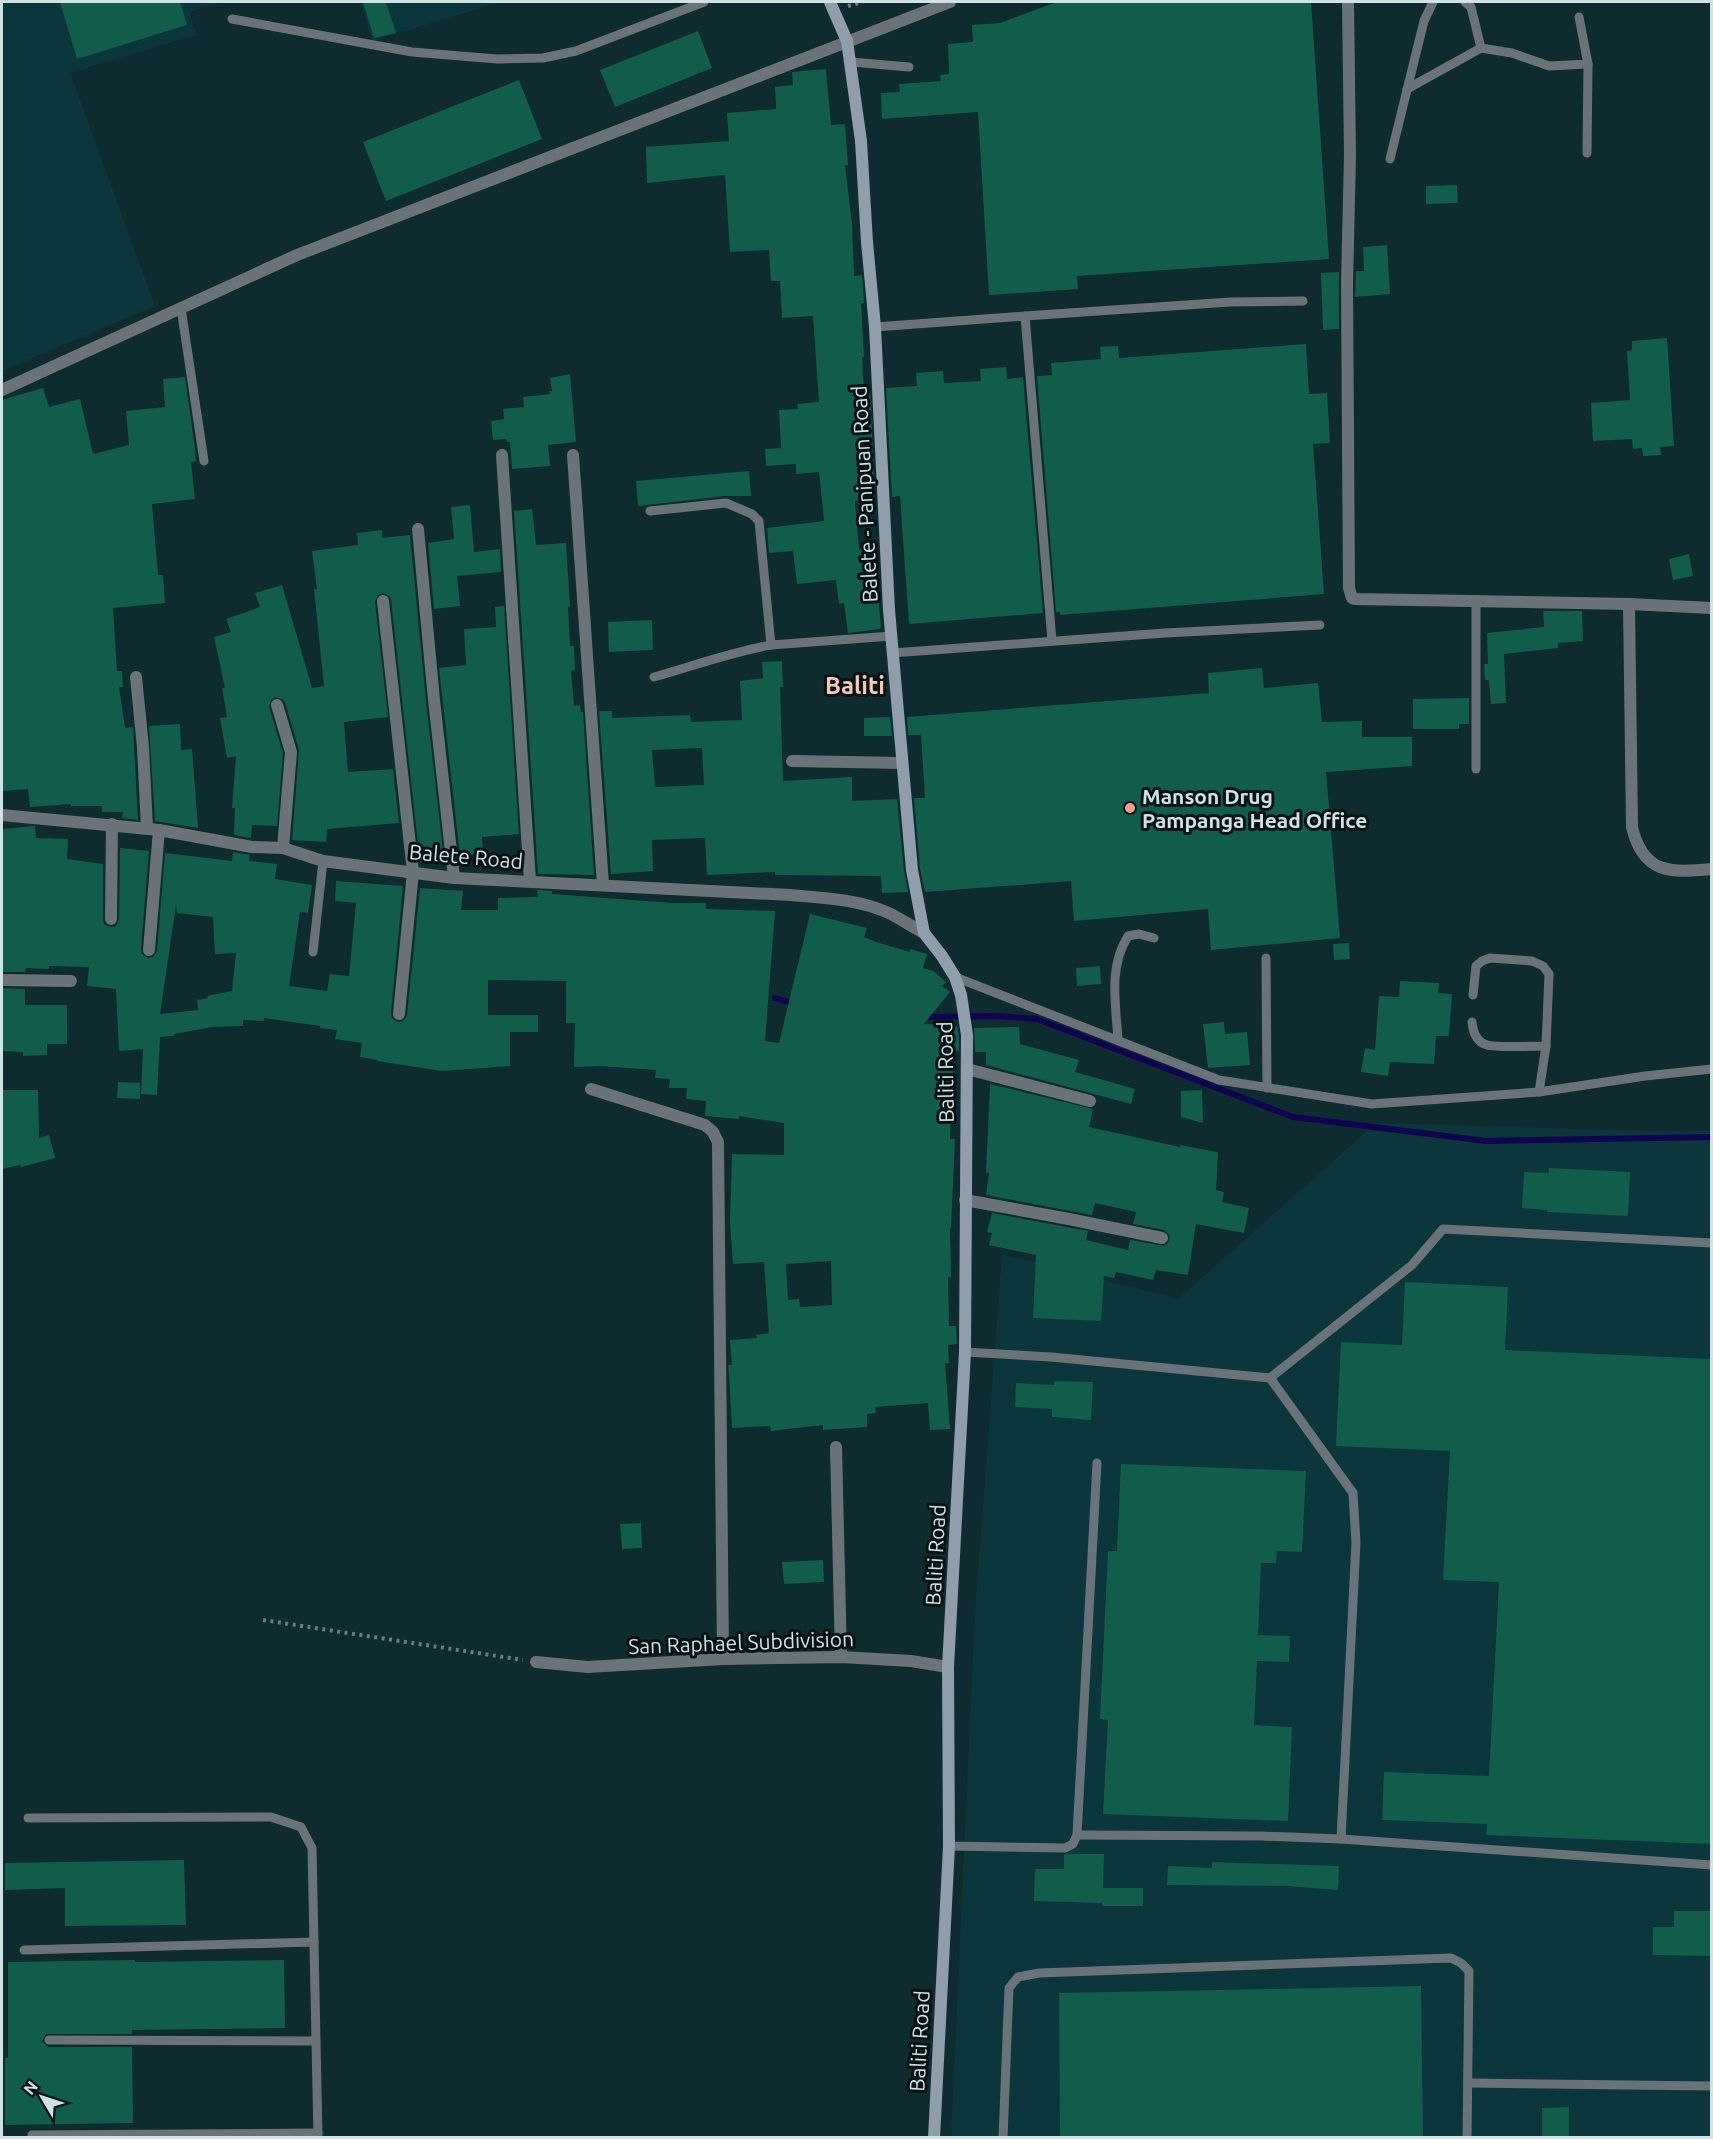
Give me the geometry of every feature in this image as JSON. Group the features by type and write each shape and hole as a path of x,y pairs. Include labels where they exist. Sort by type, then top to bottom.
{"main road":[{"name":"Balete - Panipuan Road","path":"830,2 847,41 861,141 875,327 892,653 912,870 924,933 955,977"},
{"name":"Baliti Road","path":"934,2138 949,1846 948,1667 965,1352 967,1035 961,994 955,977"}],"street":[{"path":"2,390 297,255 950,2"},
{"path":"1348,2 1350,155 1347,284 1350,593 1355,599 1629,604 1712,608"},
{"path":"502,455 530,881"},
{"path":"573,455 603,885"},
{"path":"418,530 454,879"},
{"path":"383,600 413,872 399,1014"},
{"path":"1629,604 1632,826 1636,844 1658,867 1678,872 1712,869"},
{"path":"136,677 153,829 149,950"},
{"path":"277,705 291,752 283,848"},
{"path":"792,761 902,763"},
{"name":"Balete Road","path":"2,815 153,829 252,847 283,848 323,861 454,879 790,895 843,900 867,905 891,914 924,933"},
{"path":"111,919 112,825"},
{"path":"2,980 71,981"},
{"path":"967,1069 1090,1101"},
{"path":"591,1089 705,1125 713,1132 718,1142 723,1659"},
{"path":"965,1200 1162,1238"},
{"path":"837,1447 841,1658"},
{"name":"San Raphael Subdivision","path":"536,1662 588,1667 723,1659 841,1658 911,1661 948,1667"}],"lane":[{"path":"232,19 412,52 496,58 543,58 576,51 704,2"},
{"path":"1390,159 1424,21 1432,2"},
{"path":"1465,2 1471,7 1480,48"},
{"path":"1579,17 1588,64 1587,153"},
{"path":"1407,89 1480,48 1512,54 1549,66 1588,64"},
{"path":"851,62 909,67"},
{"path":"875,327 1230,302 1303,301"},
{"path":"181,308 204,461"},
{"path":"1025,316 1052,641"},
{"path":"650,511 726,503 752,514 759,521 771,645"},
{"path":"1476,602 1476,769"},
{"path":"892,653 1165,633 1320,625"},
{"path":"654,677 737,651 771,645 892,636"},
{"path":"313,952 323,861"},
{"path":"1118,1041 1114,968 1120,949 1128,936 1139,934 1154,938"},
{"path":"1266,958 1268,1088"},
{"path":"1473,995 1476,966 1490,958 1533,961 1543,966 1549,974 1546,1046 1539,1092"},
{"path":"955,977 1219,1080 1372,1104 1539,1092 1645,1076 1712,1069"},
{"path":"1472,1023 1473,1033 1478,1040 1487,1045 1546,1046"},
{"path":"965,1352 1051,1357 1270,1378 1412,1265 1443,1229 1712,1243"},
{"path":"1270,1378 1353,1493 1356,1542 1341,1839"},
{"path":"949,1846 1065,1848 1073,1844 1077,1835 1098,1463"},
{"path":"28,1818 271,1817 301,1827 312,1848 318,2135 32,2135"},
{"path":"1077,1835 1341,1839 1712,1865"},
{"path":"24,1950 314,1942"},
{"path":"1003,2138 1009,1988 1018,1977 1039,1973 1451,1958 1461,1963 1469,1971 1467,2138"},
{"path":"49,2040 316,2041"},
{"path":"1468,2083 1712,2086"}],"path":[{"path":"263,1620 536,1662"}],"shaded area":[{"path":"2,2 224,2 190,12 196,35 70,73 155,306 2,371"},
{"path":"361,2 501,2 372,41"},
{"path":"1376,1123 1711,1131 1711,2137 951,2138 975,1611 1002,1254 1178,1299"}],"building":[{"path":"60,2 180,2 187,25 77,59"},
{"path":"363,2 386,2 396,33 374,38"},
{"path":"1057,2 1311,2 1329,259 1077,276 1078,289 989,295 978,112 882,119 881,93 900,92 899,84 941,81 940,75 949,74 948,44 973,42 972,25 1000,23"},
{"path":"698,31 712,68 615,107 600,70"},
{"path":"826,69 831,125 845,124 848,165 845,165 852,224 854,276 862,275 864,357 862,357 864,390 870,390 875,499 855,501 855,503 859,549 873,548 881,626 880,629 848,633 844,603 839,604 836,580 797,584 793,551 769,553 767,528 824,521 819,472 796,474 796,464 766,466 765,449 781,448 779,410 798,409 797,404 819,402 813,316 782,318 780,281 771,281 769,250 730,252 725,175 647,183 646,147 729,141 727,113 776,109 775,87 793,85 792,72"},
{"path":"519,80 542,139 386,201 363,142"},
{"path":"1457,185 1458,203 1426,204 1426,186"},
{"path":"1387,245 1390,294 1355,297 1356,271 1364,271 1363,247"},
{"path":"1339,272 1339,329 1323,330 1321,273"},
{"path":"1667,338 1674,446 1660,447 1661,455 1643,456 1642,448 1633,449 1632,439 1593,441 1591,403 1630,400 1627,351 1632,350 1632,341"},
{"path":"1306,344 1309,394 1327,393 1330,443 1313,444 1324,594 1060,615 1060,612 1056,612 1037,376 1052,375 1051,363 1101,359 1100,347 1118,346 1119,358"},
{"path":"1006,367 1007,379 1023,377 1043,613 909,624 900,496 892,497 886,388 917,386 916,373 943,371 944,383 981,381 980,369"},
{"path":"570,374 576,442 548,445 550,466 512,469 510,442 506,439 493,440 491,421 504,419 503,409 524,407 523,397 550,394 549,391 552,391 550,378"},
{"path":"185,377 196,461 191,462 195,499 152,504 158,575 163,575 165,603 113,608 117,671 122,671 123,687 119,687 125,728 133,727 138,820 122,818 123,812 102,812 102,806 71,806 71,804 30,807 28,789 2,791 2,400 43,388 49,407 80,399 93,454 129,445 126,411 165,407 163,379"},
{"path":"749,471 751,496 725,496 638,506 636,481"},
{"path":"470,505 474,552 500,549 501,572 457,576 460,606 434,609 428,543 454,539 451,507"},
{"path":"532,509 536,545 566,543 570,646 574,646 575,670 571,671 574,706 580,705 581,712 583,712 594,875 538,874 514,511"},
{"path":"382,530 382,538 410,535 444,860 420,862 391,600 383,593 378,595 375,602 388,717 344,722 348,772 393,769 399,823 327,829 326,842 292,840 299,750 285,702 275,697 271,700 269,707 283,753 277,826 252,825 251,838 234,835 235,808 232,808 236,756 227,758 220,718 227,717 222,688 225,688 214,637 231,632 226,619 260,607 255,593 282,585 312,688 324,686 312,551 358,545 357,533"},
{"path":"1689,554 1693,576 1673,580 1669,559"},
{"path":"504,606 519,834 482,837 483,854 460,856 439,668 466,665 464,629 496,627 495,607"},
{"path":"1543,611 1582,611 1583,641 1558,643 1558,648 1504,654 1506,703 1491,704 1489,680 1485,680 1484,664 1488,664 1487,633 1544,627"},
{"path":"652,620 653,650 609,652 608,622"},
{"path":"782,661 783,687 780,687 783,781 852,777 852,801 897,799 908,892 882,893 881,876 775,875 775,872 707,875 705,838 652,840 653,871 611,874 599,711 612,711 612,718 690,715 691,722 742,720 740,681 763,678 762,662","holes":["702,748 704,785 655,787 652,750"]},
{"path":"1262,668 1264,688 1318,683 1322,722 1362,721 1362,737 1412,737 1412,766 1326,772 1340,938 1211,950 1208,909 1074,921 1071,881 925,892 920,869 914,798 925,798 921,735 908,735 907,717 1209,693 1208,673"},
{"path":"1469,698 1469,724 1459,724 1459,729 1413,729 1413,699"},
{"path":"890,717 892,736 864,736 864,718"},
{"path":"180,724 181,750 192,749 198,828 155,821 149,726"},
{"path":"35,826 36,838 68,839 67,859 103,864 103,919 104,924 110,927 116,926 119,919 120,848 149,851 141,949 142,954 148,958 153,957 157,951 165,853 232,861 233,852 250,855 249,861 277,864 275,879 312,885 308,913 300,912 289,986 327,991 330,974 349,976 356,903 335,901 336,881 403,886 391,1013 392,1018 398,1022 403,1021 407,1015 420,888 463,891 461,910 498,910 498,898 538,897 537,890 552,891 552,894 673,903 706,903 706,909 775,911 765,1041 779,1043 810,914 867,928 864,937 910,952 910,949 927,954 923,968 933,971 946,982 942,986 950,992 924,1024 957,1026 959,1036 959,1051 954,1051 950,1139 955,1139 950,1228 951,1277 948,1277 949,1326 956,1326 957,1344 948,1345 949,1363 945,1363 950,1429 930,1430 928,1403 875,1407 876,1413 867,1414 867,1427 823,1430 823,1425 771,1431 770,1426 732,1428 728,1365 732,1365 730,1340 757,1338 756,1335 769,1333 764,1262 733,1264 730,1222 732,1154 784,1155 784,1123 739,1116 739,1119 705,1116 706,1101 686,1099 687,1088 669,1088 670,1079 655,1078 656,1070 600,1066 574,1067 575,1023 566,1023 566,981 488,980 488,1015 538,1015 538,1032 510,1032 510,1066 442,1071 377,1061 360,1057 362,1043 335,1039 337,1030 264,1018 264,1021 243,1020 243,1026 212,1027 160,1037 157,1095 141,1094 143,1049 119,1051 116,989 87,986 89,967 49,966 49,969 26,968 25,972 2,972 2,829","holes":["176,905 177,913 213,917 215,954 236,953 232,991 197,1000 198,1010 160,1014","831,1261 832,1305 800,1307 799,1299 788,1300 786,1264"]},
{"path":"1349,943 1350,959 1334,960 1333,944"},
{"path":"1100,966 1101,984 1077,986 1076,968"},
{"path":"1400,981 1439,983 1438,993 1452,994 1449,1036 1436,1036 1434,1064 1390,1062 1388,1076 1361,1072 1365,1048 1375,1050 1379,996 1399,997"},
{"path":"2,988 25,989 25,1005 67,1005 67,1044 47,1044 47,1055 23,1056 23,1052 2,1051"},
{"path":"1224,1022 1225,1034 1247,1032 1250,1065 1208,1068 1203,1024"},
{"path":"1019,1027 1020,1044 1079,1060 1075,1072 1135,1089 1131,1104 986,1065 986,1052 975,1052 974,1028"},
{"path":"118,1082 140,1083 140,1099 117,1098"},
{"path":"990,1084 1093,1109 1089,1127 1180,1147 1180,1145 1217,1152 1216,1190 1224,1192 1222,1202 1249,1208 1244,1233 1196,1224 1188,1275 1156,1270 1153,1280 1116,1272 1114,1278 1104,1276 1101,1321 1033,1318 1036,1255 989,1245 992,1233 987,1232 992,1213 1088,1231 1086,1240 1128,1250 1130,1240 1164,1246 1168,1243 1170,1236 1164,1230 1133,1224 1136,1212 1095,1203 1092,1215 986,1195 989,1173 986,1173"},
{"path":"2,1090 38,1090 39,1138 49,1135 55,1158 21,1167 20,1165 2,1169"},
{"path":"1202,1090 1203,1123 1181,1117 1181,1091"},
{"path":"1549,1168 1630,1172 1628,1216 1547,1212 1547,1210 1522,1208 1524,1172 1549,1173"},
{"path":"1405,1282 1508,1287 1505,1350 1712,1359 1712,1844 1486,1835 1487,1824 1382,1820 1384,1772 1489,1776 1499,1582 1443,1580 1450,1451 1336,1446 1341,1342 1402,1345"},
{"path":"1054,1381 1093,1382 1091,1420 1052,1417 1052,1409 1015,1407 1016,1383 1054,1385"},
{"path":"1121,1464 1306,1471 1302,1552 1277,1551 1276,1563 1261,1563 1258,1635 1290,1636 1289,1662 1257,1661 1254,1725 1292,1727 1288,1821 1103,1814 1108,1720 1100,1719 1108,1551 1117,1551"},
{"path":"641,1523 642,1548 622,1549 620,1524"},
{"path":"823,1560 824,1582 784,1584 782,1562"},
{"path":"1104,1854 1103,1888 1143,1888 1143,1906 1102,1906 1102,1903 1034,1901 1035,1869 1064,1869 1064,1855"},
{"path":"184,1860 186,1925 65,1926 65,1888 5,1890 5,1863"},
{"path":"1212,1862 1339,1866 1338,1890 1288,1886 1167,1885 1168,1866 1212,1868"},
{"path":"1674,1911 1712,1911 1712,1956 1653,1955 1653,1927 1674,1927"},
{"path":"135,1960 135,1962 284,1960 285,2028 132,2030 132,2034 46,2034 42,2041 48,2047 132,2047 133,2123 5,2125 8,1962"},
{"path":"1421,1986 1423,2138 1060,2138 1059,1993"},
{"path":"1569,2107 1569,2138 1542,2138 1542,2108"}],"waterway":[{"path":"775,998 795,1004"},
{"path":"923,1017 998,1016 1037,1019 1293,1117 1486,1141 1712,1137"}],"place":[{"name":"Manson Drug Pampanga Head Office","path":"1130,808"}],"district":[{"name":"Baliti","path":"855,685"}]}
